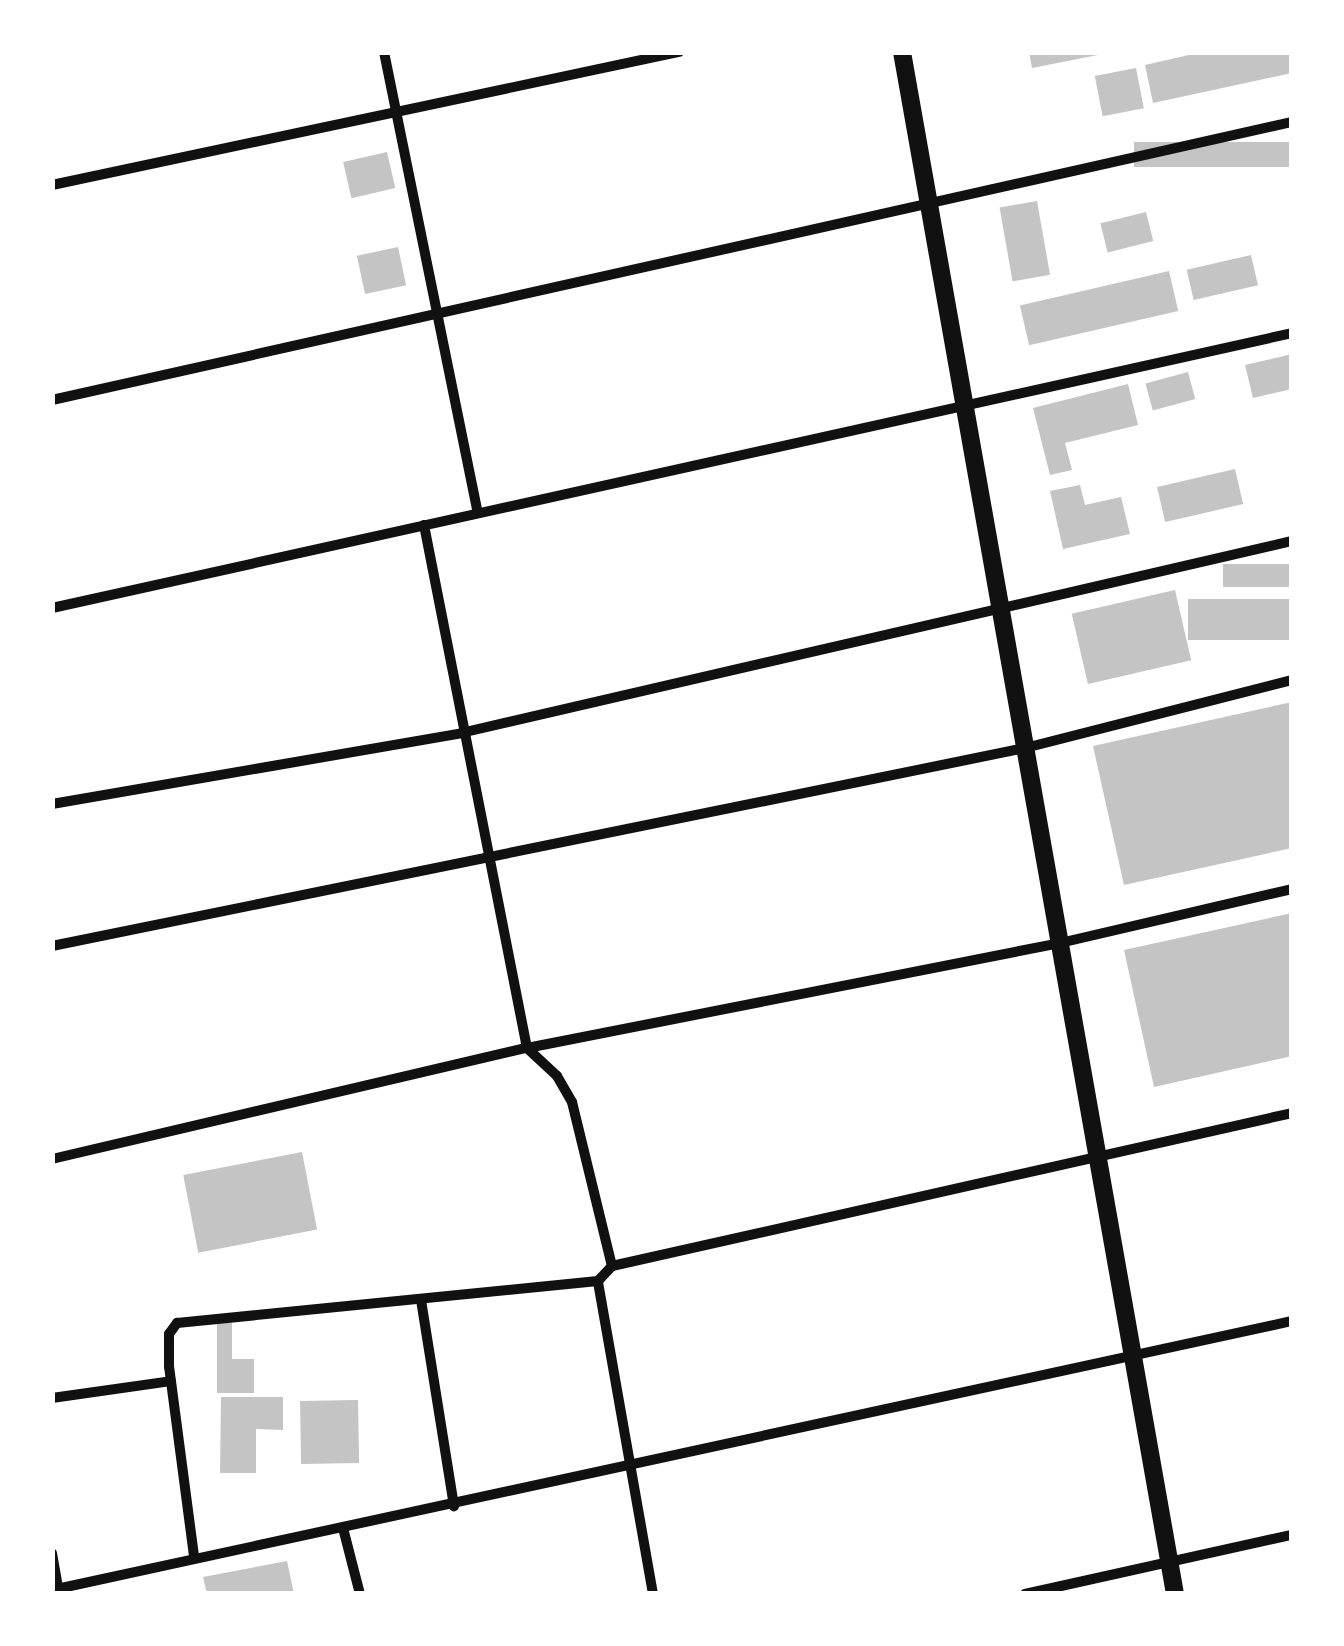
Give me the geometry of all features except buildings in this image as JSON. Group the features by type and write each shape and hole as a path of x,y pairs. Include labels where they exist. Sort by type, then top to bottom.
{"street":[{"path":"384,52 478,513"},
{"path":"52,185 679,52"},
{"path":"902,52 1176,1594"},
{"path":"52,400 440,318 1292,122"},
{"path":"52,608 1292,334"},
{"path":"424,525 461,733 492,860 527,1048 557,1076 572,1102 612,1266"},
{"path":"52,804 461,733 1292,541"},
{"path":"52,946 492,860 1025,748 1292,680"},
{"path":"52,1159 527,1048 1060,943 1292,889"},
{"path":"194,1556 171,1381 169,1334 192,1316 421,1300 598,1280 612,1266 1292,1114"},
{"path":"598,1280 653,1594"},
{"path":"421,1300 454,1506"},
{"path":"52,1553 56,1591 194,1556 633,1468 1292,1320"},
{"path":"52,1398 171,1381"},
{"path":"343,1528 360,1594"},
{"path":"1025,1594 1292,1535"}]}
